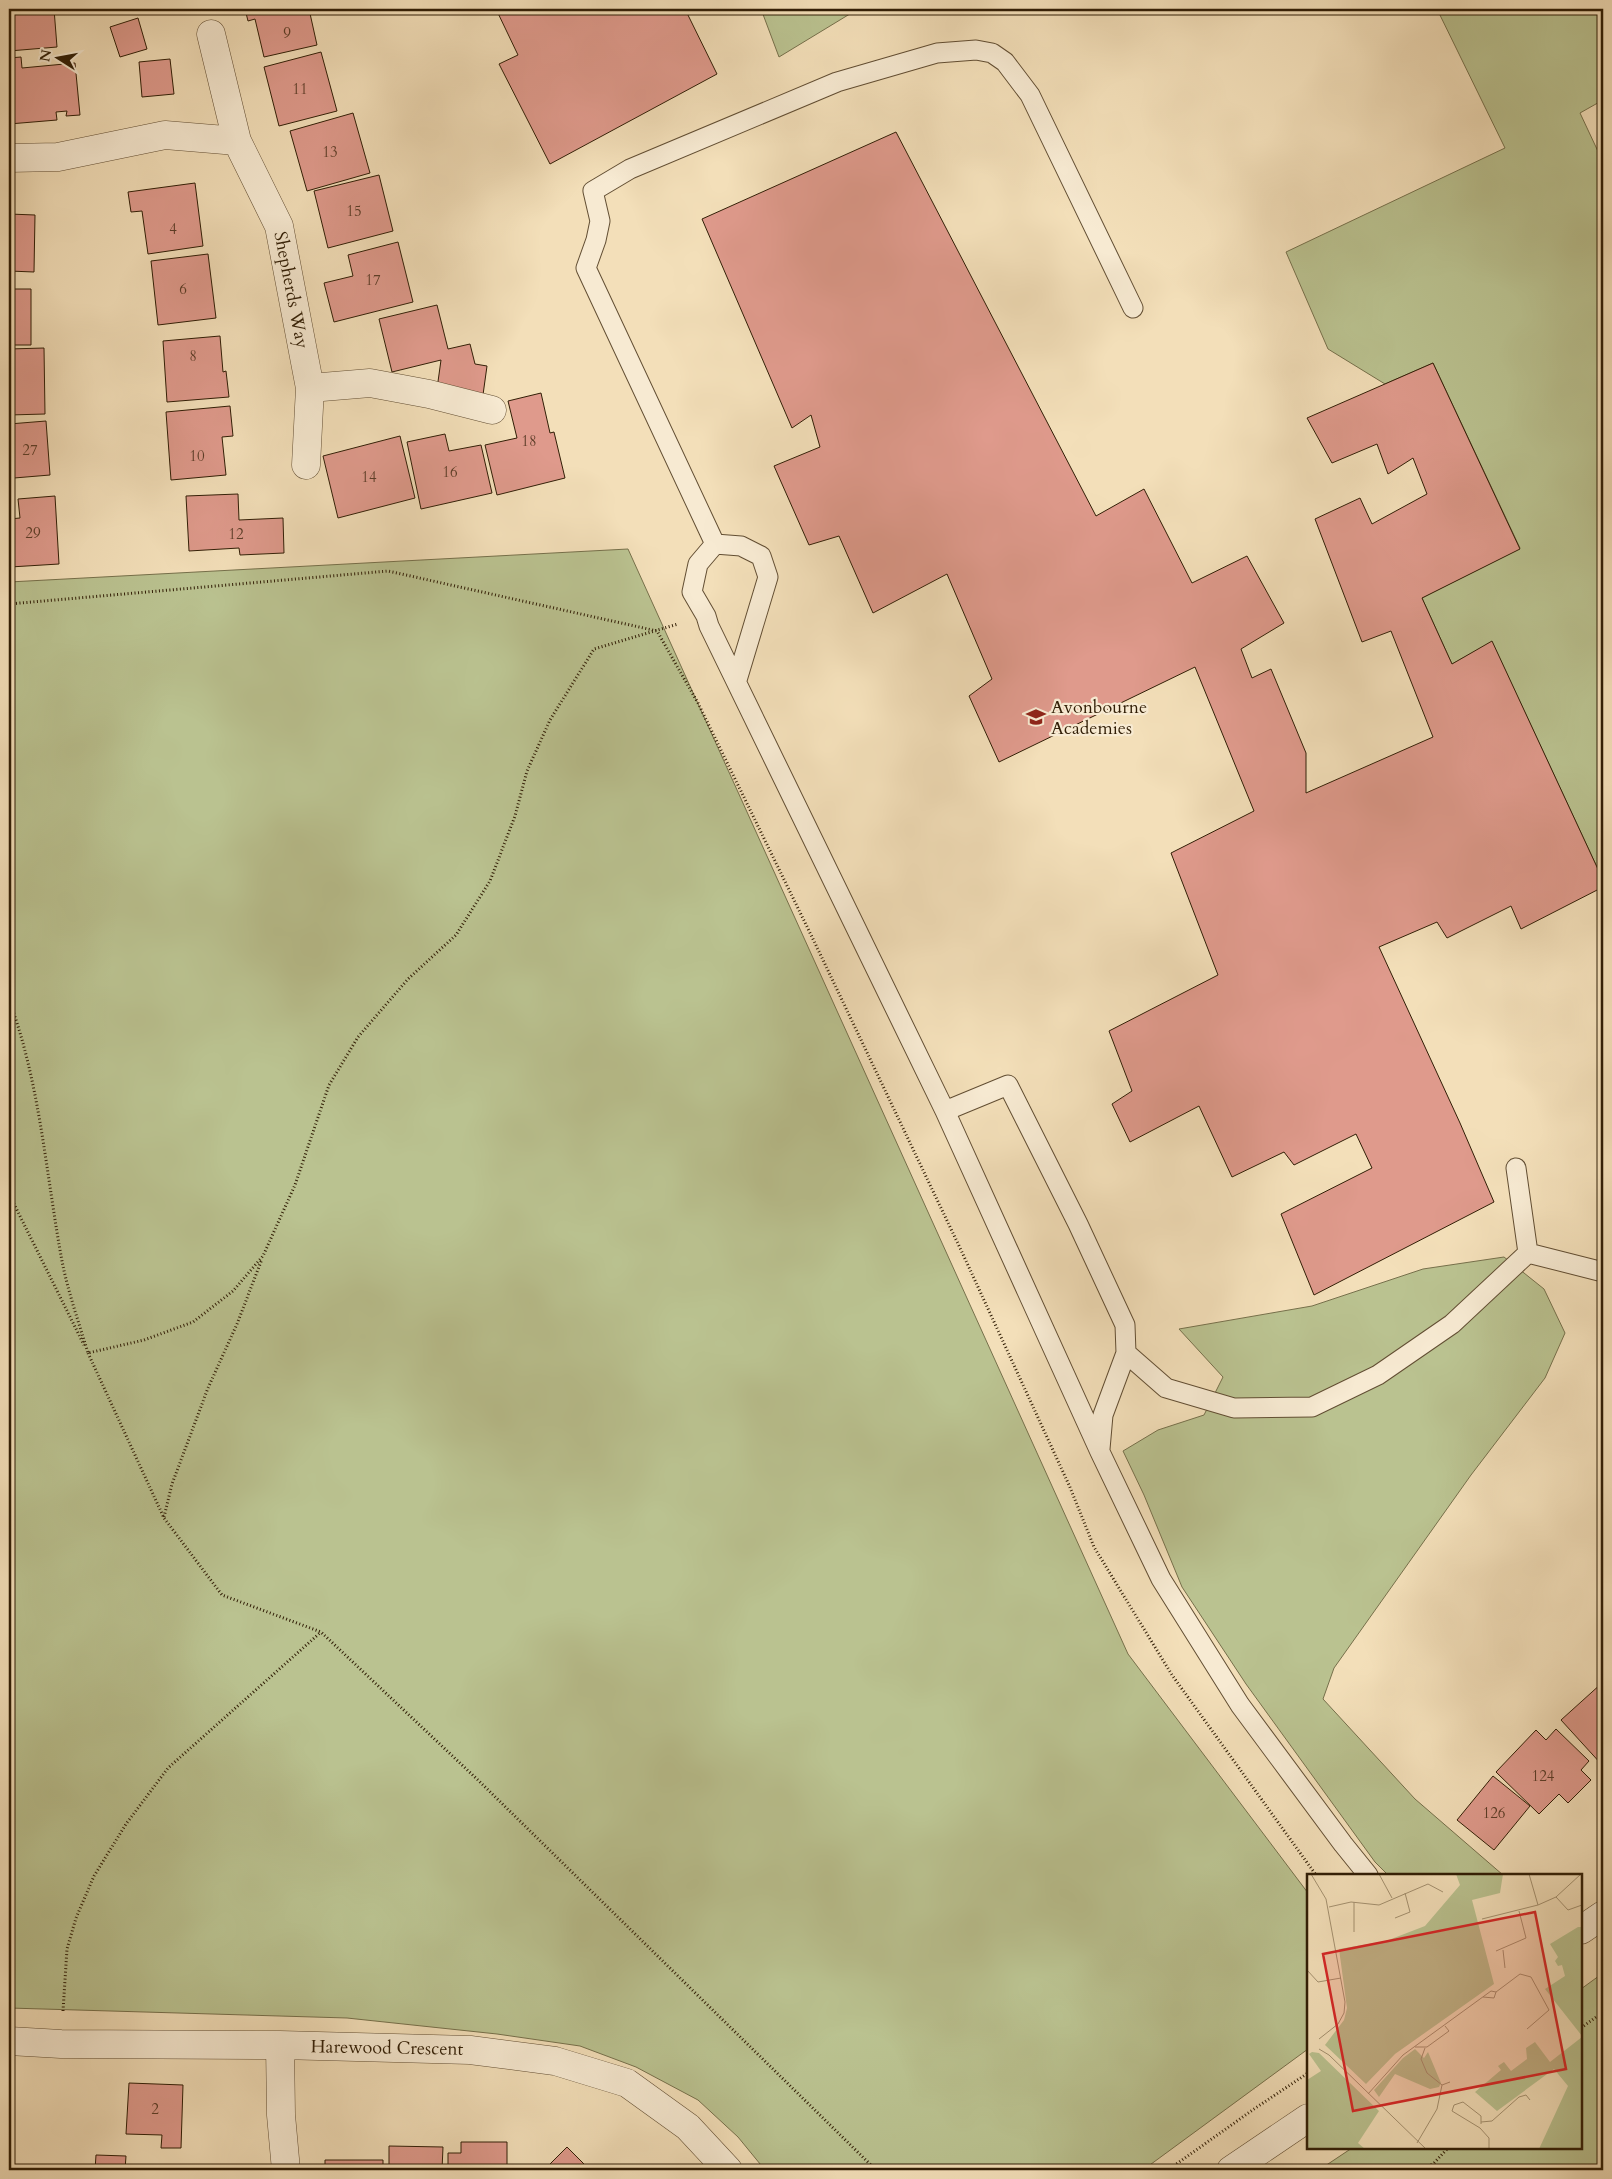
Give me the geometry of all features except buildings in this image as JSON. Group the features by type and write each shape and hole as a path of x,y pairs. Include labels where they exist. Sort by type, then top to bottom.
{"street":[{"name":"Shepherds Way","path":"211,34 237,141 279,226 310,388 306,465"},
{"path":"9,158 58,157 165,135 237,141"},
{"path":"310,388 370,383 428,394 492,410"},
{"path":"1582,1929 1603,1915"},
{"name":"Harewood Crescent","path":"9,2041 61,2044 280,2045 470,2050 555,2061 627,2083 688,2127 728,2170"},
{"path":"280,2045 281,2115 286,2170"},
{"path":"1231,2170 1307,2119"}],"lane":[{"path":"715,544 586,268 596,240 600,221 593,191 630,169 837,82 938,53 976,50 992,53 1005,62 1030,95 1133,308"},
{"path":"715,544 698,564 692,592 706,616 945,1111 1100,1452 1161,1579 1240,1705 1367,1874"},
{"path":"715,544 740,546 760,556 768,577 736,680"},
{"path":"945,1111 1008,1085 1078,1224 1125,1325 1126,1353 1103,1415 1100,1452"},
{"path":"1516,1168 1528,1253"},
{"path":"1126,1353 1166,1388 1234,1408 1312,1406 1378,1376 1452,1324 1528,1253"},
{"path":"1528,1253 1603,1272"}],"path":[{"path":"9,604 388,571 658,631 698,704 817,948 965,1259 1069,1485 1094,1547 1172,1675 1315,1874"},
{"path":"164,1518 172,1484 204,1397 237,1324 263,1256 296,1185 329,1086 358,1037 408,979 456,934 490,881 516,816 527,772 555,712 594,650 706,616"},
{"path":"9,1000 28,1067 63,1262 88,1353"},
{"path":"9,1194 88,1353 164,1518 222,1595 321,1632 486,1788 876,2170"},
{"path":"88,1353 144,1340 193,1322 233,1291 263,1256"},
{"path":"61,2044 67,1949 76,1918 94,1876 126,1824 168,1768 321,1632"},
{"path":"1582,2027 1603,2012"},
{"path":"1168,2170 1307,2074"},
{"path":"1422,2170 1434,2163 1447,2149"}],"green space":[{"path":"761,9 858,9 779,57"},
{"path":"1437,9 1603,9 1603,100 1580,113 1603,162 1603,880 1492,642 1452,664 1422,598 1520,548 1433,363 1385,384 1328,349 1286,252 1505,148"},
{"path":"628,549 1128,1654 1307,1892 1307,2050 1143,2170 765,2170 738,2137 698,2100 636,2067 580,2046 497,2034 347,2018 9,2008 9,582"},
{"path":"1504,1257 1544,1289 1565,1333 1545,1378 1471,1475 1334,1668 1323,1699 1415,1799 1502,1874 1387,1874 1375,1862 1246,1684 1182,1587 1144,1495 1123,1451 1158,1430 1204,1415 1223,1377 1179,1329 1312,1306 1423,1269"},
{"path":"1603,1973 1603,2170 1319,2170 1350,2149 1582,2149 1582,1988"}],"place":[{"name":"Avonbourne Academies","path":"1036,717"}]}
